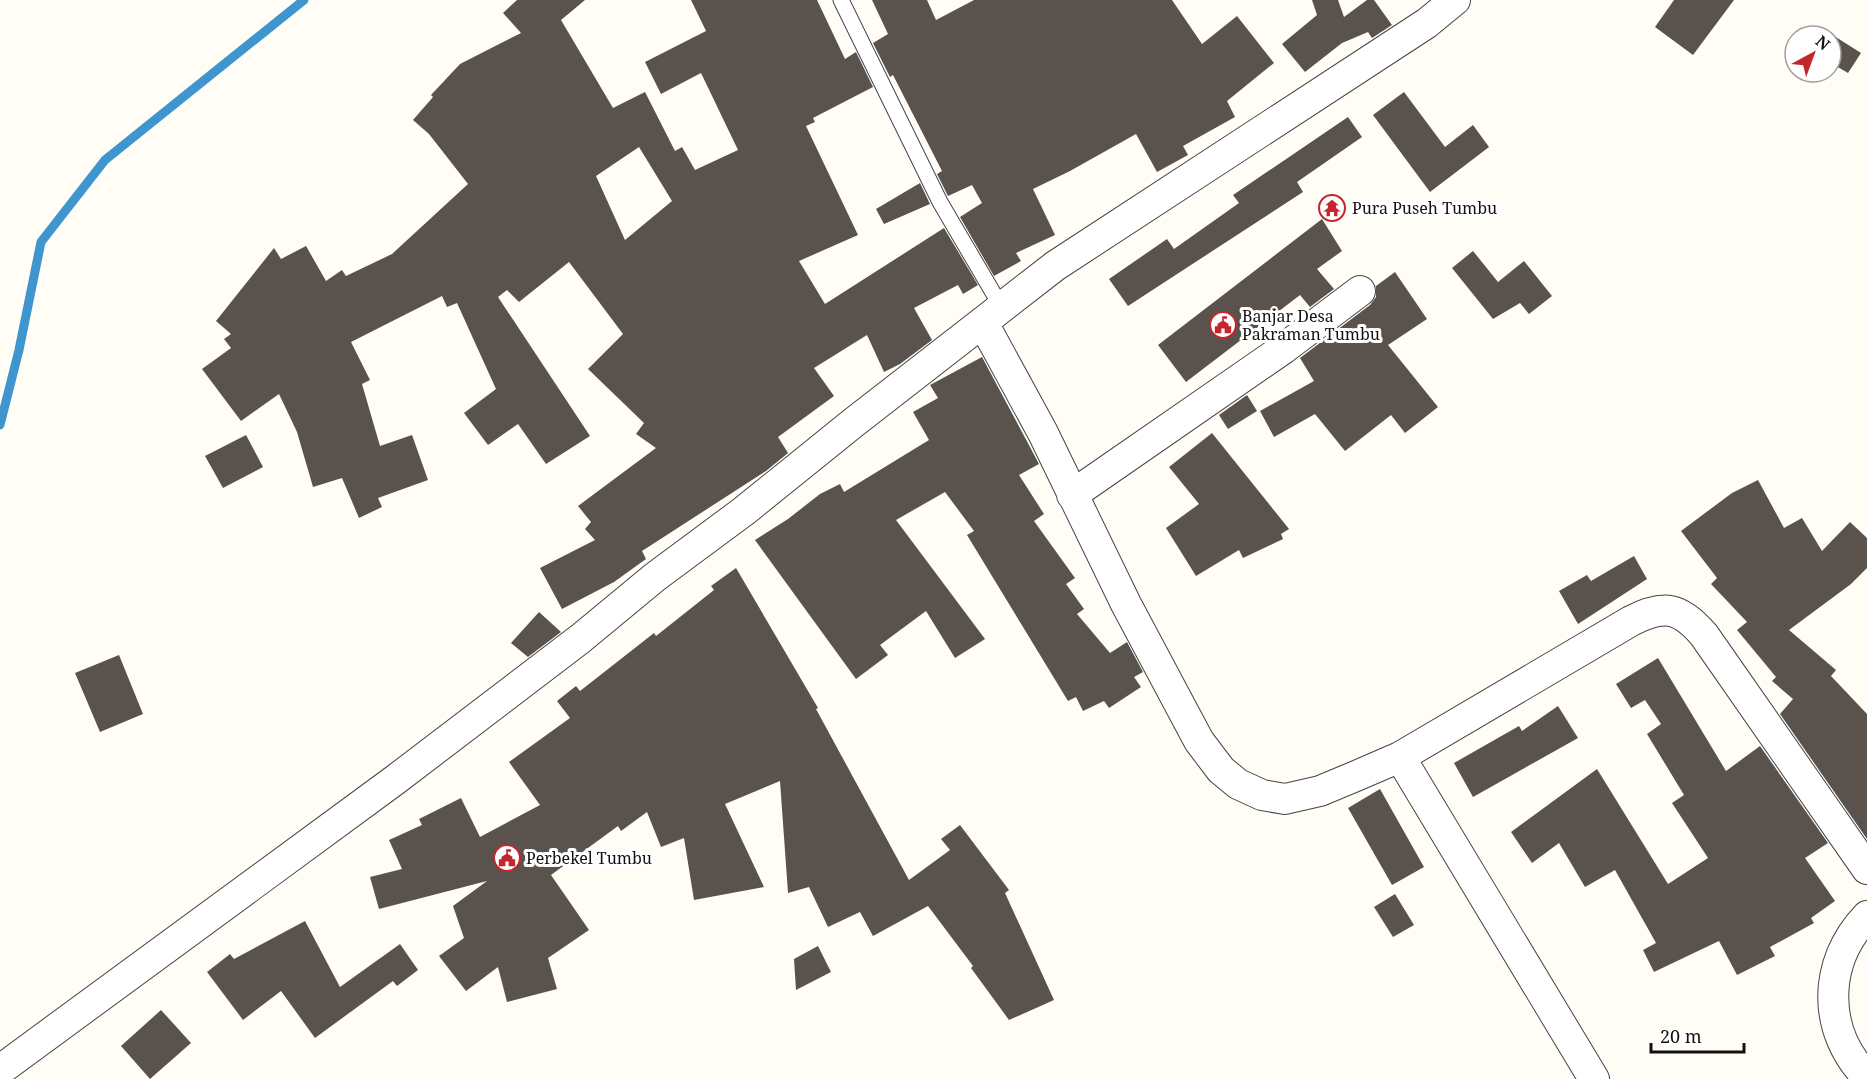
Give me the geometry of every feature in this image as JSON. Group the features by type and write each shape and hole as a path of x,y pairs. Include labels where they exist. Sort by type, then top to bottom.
{"street":[{"path":"0,1070 395,780 580,639 655,577 744,511 1055,267 1103,233 1427,23 1455,0"},
{"path":"1072,495 1283,349 1360,291"},
{"path":"992,316 1072,495 1147,644 1199,741 1221,770 1238,784 1262,795 1285,799 1320,791 1400,757 1631,621 1649,612 1672,611 1686,616 1704,635 1867,869"},
{"path":"1400,757 1594,1079"},
{"path":"1867,916 1855,928 1845,945 1834,982 1833,1007 1835,1024 1842,1042 1849,1056 1867,1077"}],"lane":[{"path":"842,0 940,202 992,316"}],"building":[{"path":"517,0 585,0 561,20 613,108 645,92 675,151 682,147 695,170 738,150 701,73 661,94 645,62 706,31 691,0 817,0 845,59 856,52 873,87 813,118 815,122 806,126 858,235 799,261 825,304 944,228 978,285 963,294 958,285 914,308 932,340 900,364 884,372 867,335 814,368 834,396 778,437 788,453 766,471 642,551 646,559 614,582 562,609 540,568 595,540 585,529 591,522 578,506 656,448 636,434 644,423 588,369 623,334 569,262 519,302 507,290 498,297 590,436 546,464 518,424 488,445 464,413 496,389 457,303 447,307 442,296 351,342 370,380 362,384 380,446 412,435 428,480 378,498 382,507 359,518 342,478 313,487 297,432 279,394 241,421 202,369 231,348 224,339 231,334 216,321 274,248 281,259 306,246 326,281 342,270 346,276 392,254 468,184 429,134 413,120 433,97 431,95 460,64 521,33 503,13","holes":["639,147 672,201 625,240 596,176"]},
{"path":"872,0 927,0 936,20 974,0 1172,0 1202,44 1237,16 1274,63 1227,101 1235,117 1183,146 1188,155 1157,172 1136,134 1033,189 1055,235 1016,253 1021,261 994,276 960,217 982,203 972,185 948,196 937,174 942,171 893,75 890,77 873,43 888,34"},
{"path":"1312,0 1338,0 1344,17 1367,0 1374,0 1392,25 1372,38 1368,32 1342,43 1305,72 1282,44 1317,15"},
{"path":"1674,0 1734,0 1693,55 1655,27"},
{"path":"1843,42 1861,53 1848,73 1843,70"},
{"path":"1404,92 1445,147 1473,125 1489,147 1430,192 1373,115"},
{"path":"1348,117 1362,137 1297,182 1303,192 1128,306 1109,279 1167,239 1174,249 1239,203 1233,195"},
{"path":"920,183 930,204 884,224 876,209"},
{"name":"Banjar Desa Pakraman Tumbu","path":"1322,219 1342,251 1317,269 1334,289 1310,307 1300,295 1186,382 1158,345"},
{"path":"1473,251 1498,282 1524,261 1552,296 1529,314 1520,303 1493,319 1452,268"},
{"path":"1395,272 1427,319 1388,345 1438,407 1405,433 1391,415 1345,451 1315,414 1274,437 1260,411 1314,381 1300,358 1370,305 1376,297 1376,286"},
{"path":"982,357 1039,464 1019,475 1044,514 1034,521 1075,578 1066,584 1084,609 1077,614 1110,653 1127,642 1143,672 1134,677 1141,687 1109,708 1104,701 1083,711 1076,697 1068,701 967,535 974,531 945,492 896,520 985,639 955,658 926,611 880,645 888,655 856,679 755,540 788,519 820,494 840,484 844,492 929,440 913,412 938,398 930,385"},
{"path":"1247,395 1257,411 1228,429 1219,415"},
{"path":"1212,433 1289,529 1281,534 1283,539 1243,558 1239,550 1196,576 1166,528 1199,504 1169,467"},
{"path":"246,435 263,467 223,488 205,456"},
{"path":"1758,480 1784,528 1802,518 1822,551 1850,522 1867,538 1867,568 1851,584 1789,630 1836,670 1831,676 1867,714 1867,839 1780,714 1793,699 1772,681 1776,677 1737,630 1747,622 1711,584 1717,578 1681,531 1732,493"},
{"path":"1634,556 1647,579 1578,624 1559,591 1587,575 1591,581"},
{"path":"736,568 818,708 816,709 909,880 950,850 941,839 960,825 1009,890 1005,893 1054,1000 1009,1020 971,968 973,966 928,906 873,936 860,912 828,927 809,887 788,893 780,781 725,804 764,887 694,900 684,838 661,847 647,812 621,831 618,826 551,875 589,930 548,958 557,989 507,1002 498,967 466,991 439,956 464,938 453,906 487,881 379,909 370,877 402,869 389,840 422,825 419,819 461,798 480,837 540,805 509,762 570,718 557,701 576,686 580,691 654,633 656,636 714,590 711,586"},
{"path":"539,612 561,632 528,657 511,643"},
{"path":"119,655 143,714 100,732 75,673"},
{"path":"1658,658 1726,771 1760,746 1828,843 1805,858 1835,901 1811,918 1814,923 1770,947 1775,956 1737,975 1719,941 1654,972 1643,950 1656,943 1615,870 1585,887 1559,843 1532,863 1511,832 1597,769 1668,884 1708,858 1672,803 1684,795 1647,734 1661,724 1645,700 1631,708 1616,684"},
{"path":"1558,706 1578,738 1473,797 1454,763 1519,726 1522,731"},
{"path":"1380,789 1424,867 1392,885 1348,808"},
{"path":"1395,894 1414,925 1393,937 1374,907"},
{"path":"305,921 340,987 400,944 418,970 397,986 393,981 315,1038 281,991 243,1020 207,972 230,954 234,959"},
{"path":"818,946 831,972 796,990 794,959"},
{"path":"161,1010 191,1043 150,1079 121,1046"}],"waterway":[{"path":"0,425 19,350 41,242 105,160 304,0"}],"place":[{"name":"Pura Puseh Tumbu","path":"1332,208"},
{"name":"Banjar Desa Pakraman Tumbu","path":"1223,325"},
{"name":"Perbekel Tumbu","path":"507,858"}]}
